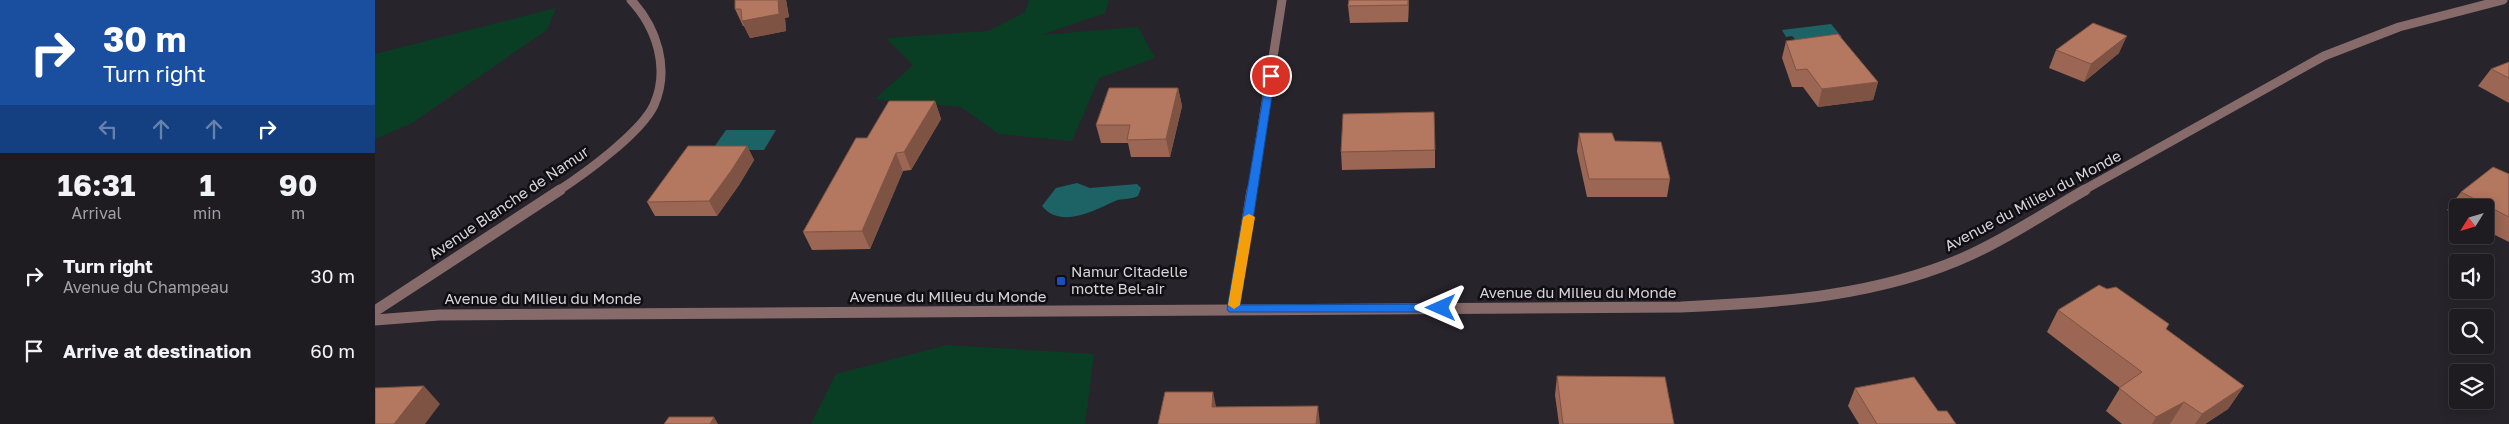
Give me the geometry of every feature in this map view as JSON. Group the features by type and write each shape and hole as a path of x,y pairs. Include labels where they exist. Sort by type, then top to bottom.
{"street":[{"name":"Avenue Blanche de Namur","path":"375,311 578,178 636,128 653,107 659,90 660,50 643,13 631,0"},
{"path":"1233,309 1282,0"},
{"name":"Avenue du Milieu du Monde","path":"375,320 457,315 1723,305 1811,298 1883,285 1972,254 2300,68 2341,48 2412,22 2503,0"}],"green space":[{"path":"1029,0 1109,0 1105,13 1041,35 1138,27 1155,58 1099,78 1072,141 999,134 961,107 875,99 913,65 886,38 989,31 1025,12"},
{"path":"556,8 547,30 412,123 375,139 375,54"},
{"path":"947,345 1094,354 1085,424 811,424 836,374"}],"water":[{"path":"1831,24 1842,37 1799,43 1792,36 1786,37 1782,30"},
{"path":"726,130 776,130 764,150 712,150"},
{"path":"1077,183 1090,188 1137,184 1141,188 1138,196 1118,200 1077,216 1058,216 1050,213 1042,206 1056,188"}],"building":[{"path":"735,0 780,0 778,1 779,14 742,21 741,9 735,9"},
{"path":"1349,0 1408,0 1408,5 1348,6"},
{"path":"2093,23 2127,36 2091,64 2056,50"},
{"path":"1838,34 1878,82 1822,89 1807,69 1796,70 1786,41"},
{"path":"2509,62 2509,78 2491,69"},
{"path":"1109,88 1178,88 1166,139 1127,140 1130,125 1096,125"},
{"path":"889,101 935,101 904,152 896,153 862,231 803,232 856,138 867,138"},
{"path":"1434,112 1435,150 1341,152 1343,114"},
{"path":"1579,133 1612,133 1615,141 1661,142 1670,179 1589,179"},
{"path":"688,146 747,146 709,201 647,202"},
{"path":"2493,167 2509,174 2509,217 2494,209 2494,199 2474,199 2461,192"},
{"path":"2099,285 2107,289 2116,287 2169,324 2166,329 2244,386 2202,414 2184,402 2156,417 2119,388 2142,372 2058,310"},
{"path":"1557,376 1665,377 1674,424 1563,424"},
{"path":"1914,377 1938,411 1947,411 1956,424 1877,424 1855,388"},
{"path":"424,386 394,424 375,424 375,388"},
{"path":"1165,392 1213,392 1212,407 1318,406 1316,424 1158,424"},
{"path":"669,417 714,417 710,424 664,424"}],"slow traffic":[{"path":"1234,305 1249,217"}],"place":[{"name":"Namur Citadelle motte Bel-air","path":"1061,281"}],"route":[{"path":"1271,76 1233,309 1441,308"}]}
